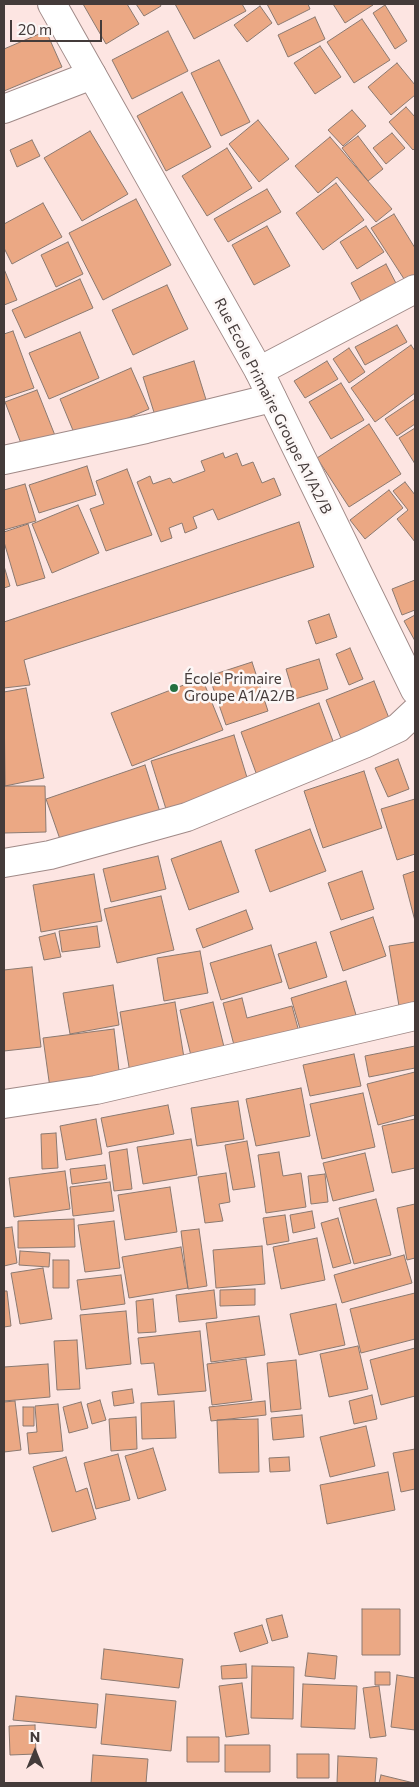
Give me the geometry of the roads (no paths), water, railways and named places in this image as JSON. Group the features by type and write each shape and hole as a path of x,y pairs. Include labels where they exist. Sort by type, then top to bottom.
{"street":[{"name":"Rue Ecole Primaire Groupe A1/A2/B","path":"52,4 259,371 415,690"},
{"path":"4,108 92,75"},
{"path":"259,371 415,289"},
{"path":"4,460 146,429 272,398"},
{"path":"4,863 50,855 187,817 364,744 398,728 415,712"},
{"path":"4,1104 96,1090 415,1016"}],"place":[{"name":"École Primaire Groupe A1/A2/B","path":"174,688"}]}
